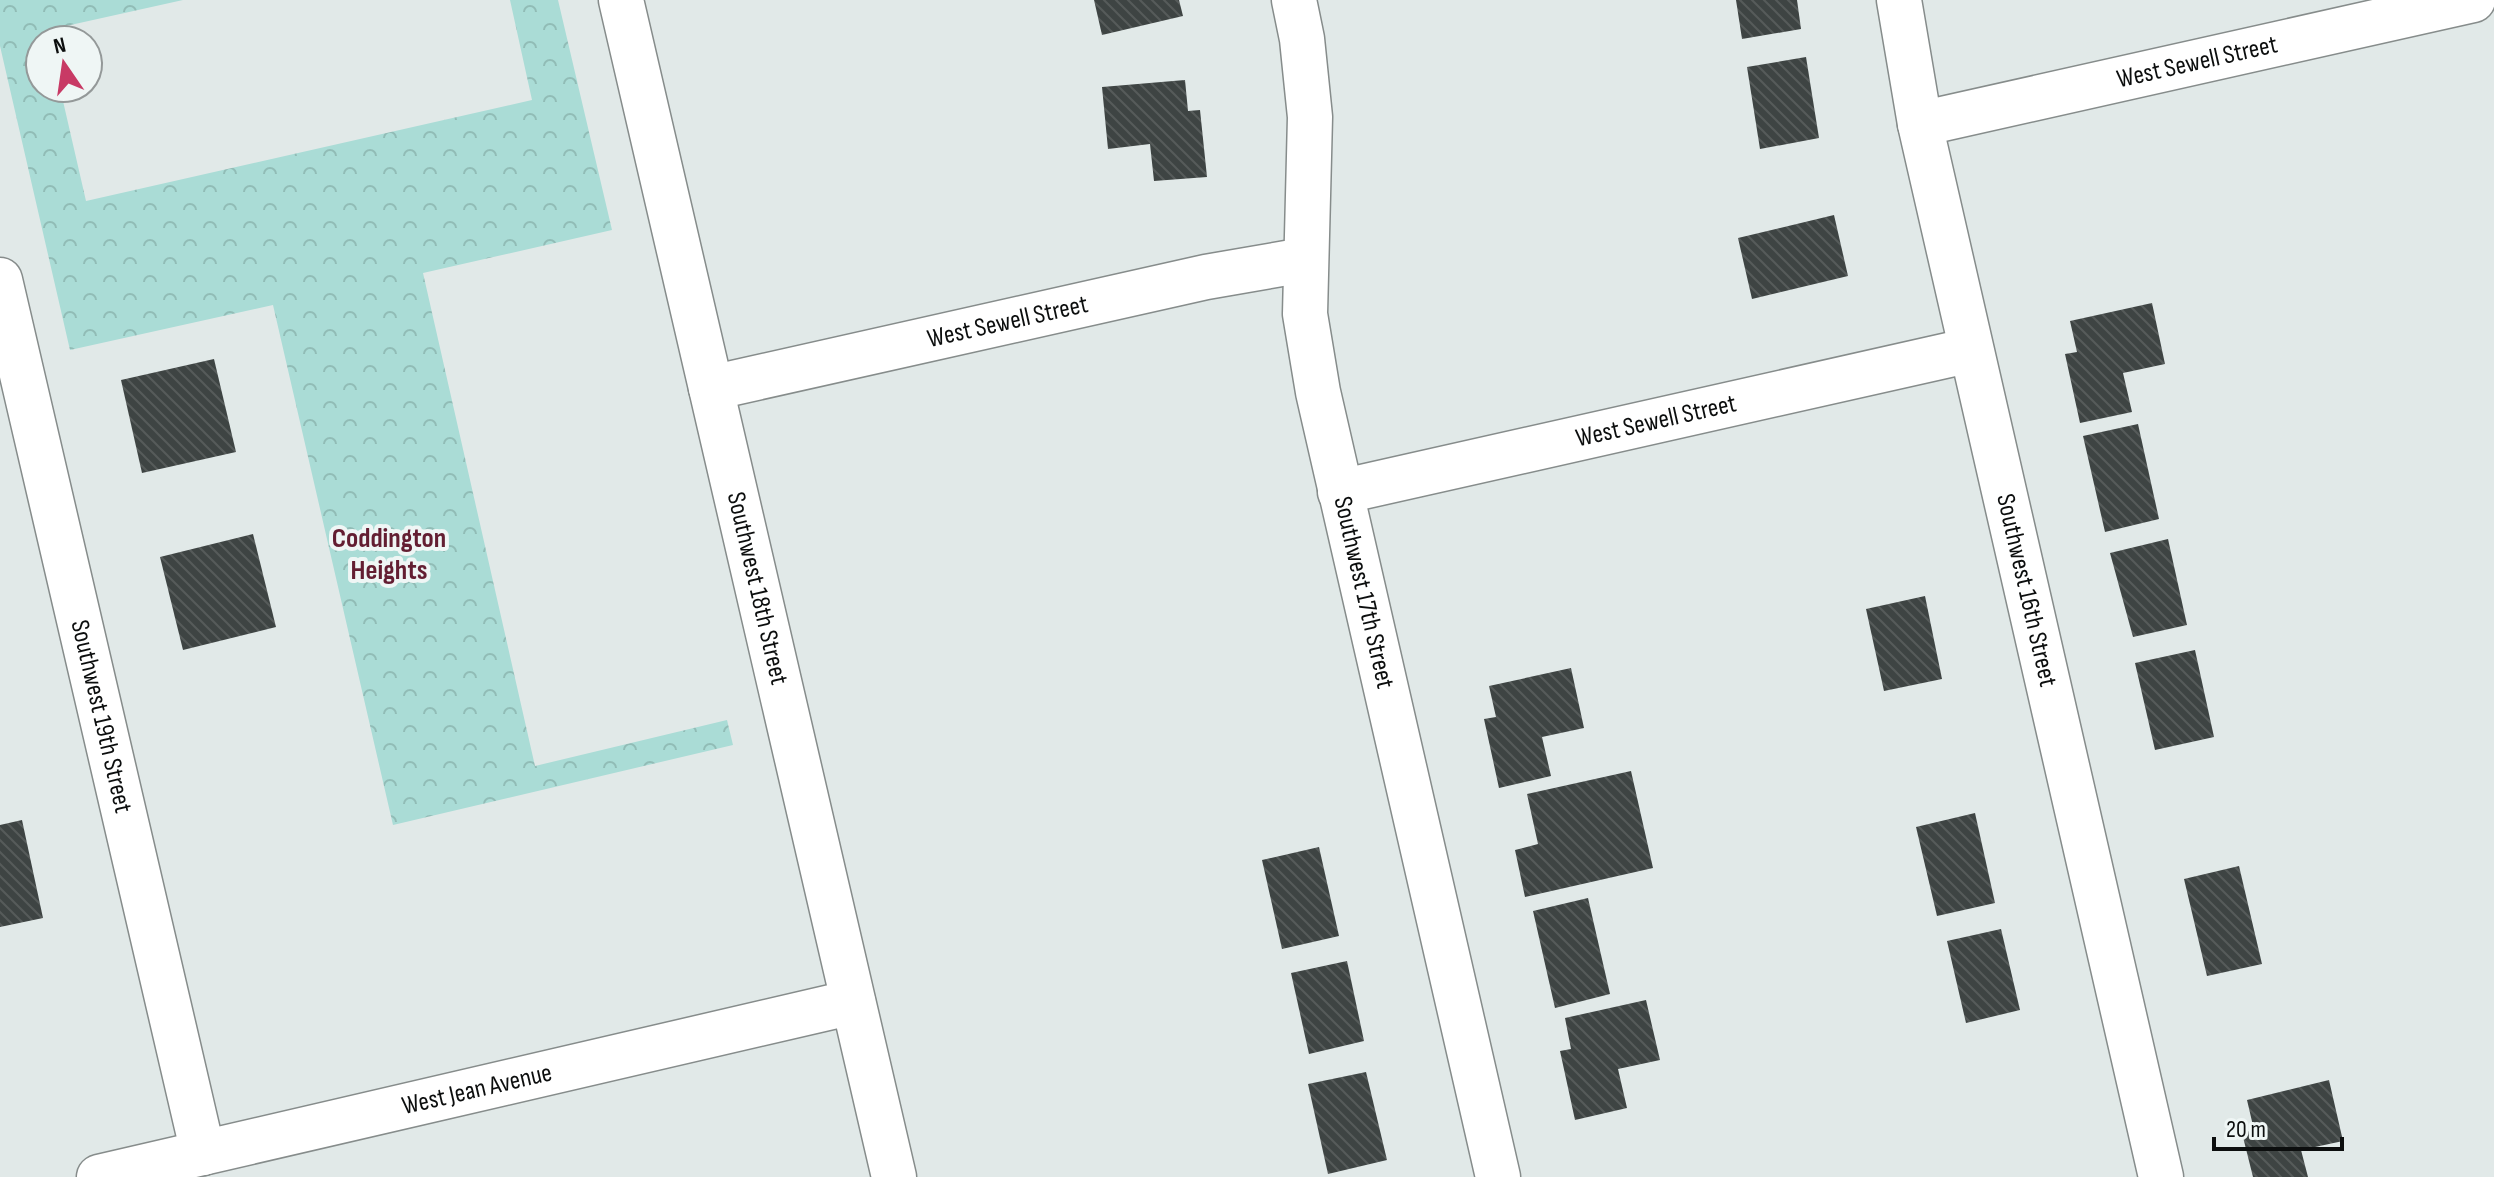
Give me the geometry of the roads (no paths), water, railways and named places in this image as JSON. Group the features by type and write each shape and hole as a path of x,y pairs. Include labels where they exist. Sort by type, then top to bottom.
{"street":[{"name":"Southwest 18th Street","path":"621,0 894,1177"},
{"name":"Southwest 17th Street","path":"1294,0 1302,39 1310,117 1305,314 1340,492 1498,1177"},
{"name":"Southwest 16th Street","path":"1899,0 1920,124 2161,1177"},
{"name":"West Sewell Street","path":"1920,124 2473,0"},
{"name":"West Sewell Street","path":"711,388 1206,277 1304,260"},
{"name":"Southwest 19th Street","path":"0,280 203,1153"},
{"name":"West Sewell Street","path":"1340,492 1971,350"},
{"name":"West Jean Avenue","path":"99,1177 853,1002"}],"district":[{"name":"Coddington Heights","path":"389,554"}]}
